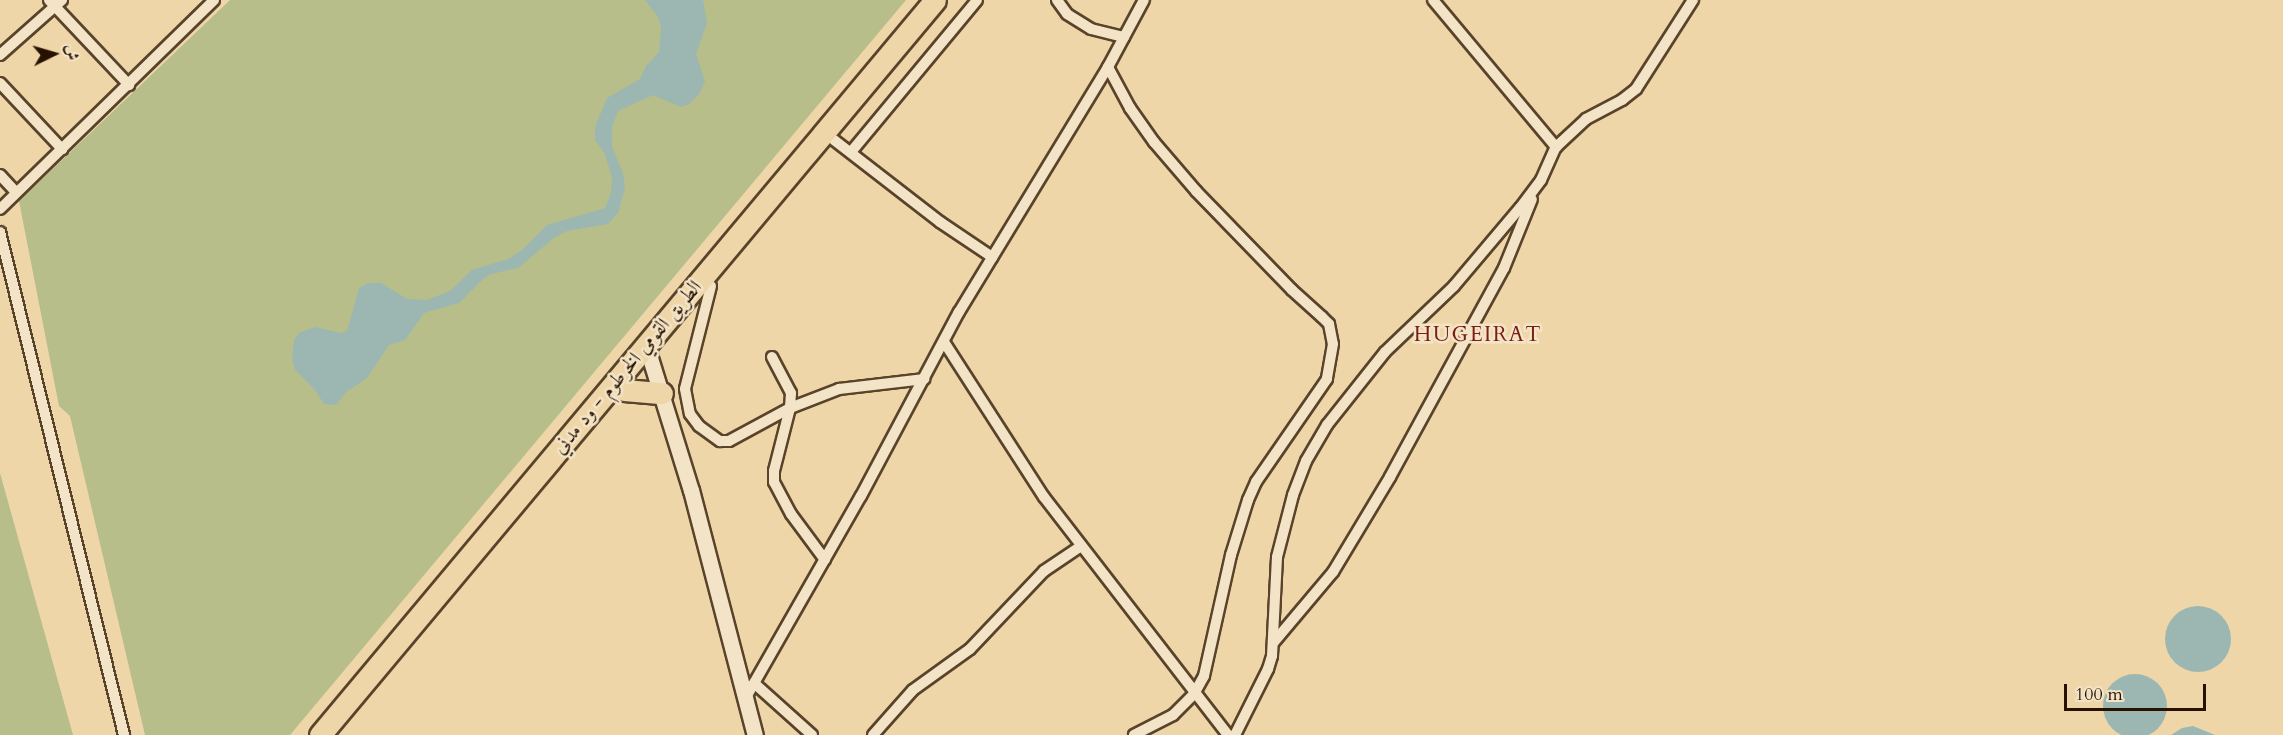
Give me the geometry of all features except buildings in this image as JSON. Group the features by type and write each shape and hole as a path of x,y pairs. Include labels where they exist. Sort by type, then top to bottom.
{"highway":[{"name":"الطريق القومي الخرطوم - ود مدني","path":"320,735 649,351 935,0"},
{"name":"الطريق القومي الخرطوم - ود مدني","path":"336,735 624,390 649,351 842,146 951,0"},
{"path":"624,390 662,393"}],"street":[{"path":"0,209 214,0"},
{"path":"977,0 842,146 940,222 992,257"},
{"path":"1057,0 1067,14 1091,29 1124,38"},
{"path":"745,699 825,560 992,257 1108,68 1144,0"},
{"path":"1433,0 1556,147"},
{"path":"1274,642 1333,572 1390,477 1504,268 1556,147 1586,119 1622,100 1636,89 1693,0"},
{"path":"0,55 55,2 129,85"},
{"path":"1108,68 1130,108 1196,191 1292,290 1322,317 1333,334 1331,369 1327,379 1261,475 1248,500 1231,555 1211,653 1194,694 1167,719 1134,735"},
{"path":"0,83 62,148"},
{"path":"0,175 16,192"},
{"path":"1235,735 1268,669 1274,642 1277,557 1293,495 1306,460 1327,425 1355,387 1385,352 1454,286 1541,180"},
{"path":"0,232 124,735"},
{"path":"711,286 686,376 686,403 690,414 699,426 724,441 790,408 839,389 924,379"},
{"path":"944,342 1044,497 1194,694 1228,735"},
{"path":"649,351 691,490 755,735"},
{"path":"772,357 788,383 791,393 790,408 774,471 774,482 791,514 825,560"},
{"path":"873,735 913,690 970,649 1044,571 1081,546"},
{"path":"754,683 812,735"}],"green space":[{"path":"230,0 906,0 290,735 145,735 70,416 59,406 19,201"},
{"path":"0,473 73,735 0,735"}],"water":[{"path":"645,0 703,0 707,23 696,54 705,81 699,94 689,104 681,107 653,95 618,111 612,127 612,147 623,173 625,188 618,213 608,224 567,231 555,237 518,268 491,274 483,279 459,303 424,313 405,340 389,345 367,378 346,392 336,405 324,404 315,390 295,370 292,359 294,340 299,333 315,327 341,333 347,331 359,288 368,283 381,283 407,299 427,300 450,291 472,270 508,259 522,250 547,225 605,208 611,193 612,177 604,152 595,140 595,127 607,98 640,79 646,66 659,52 661,27 658,17"},
{"path":"2198,606 2211,609 2221,616 2228,626 2231,639 2228,652 2221,662 2211,669 2198,672 2185,669 2175,662 2168,652 2165,639 2168,626 2175,616 2185,609"},
{"path":"2129,674 2141,674 2158,683 2165,694 2167,706 2165,718 2158,729 2141,738 2129,738 2117,733 2108,724 2103,712 2103,700 2108,688 2117,679"},
{"path":"2193,726 2215,735 2171,735 2182,728"}],"district":[{"name":"HUGEIRAT","path":"1478,335"}]}
